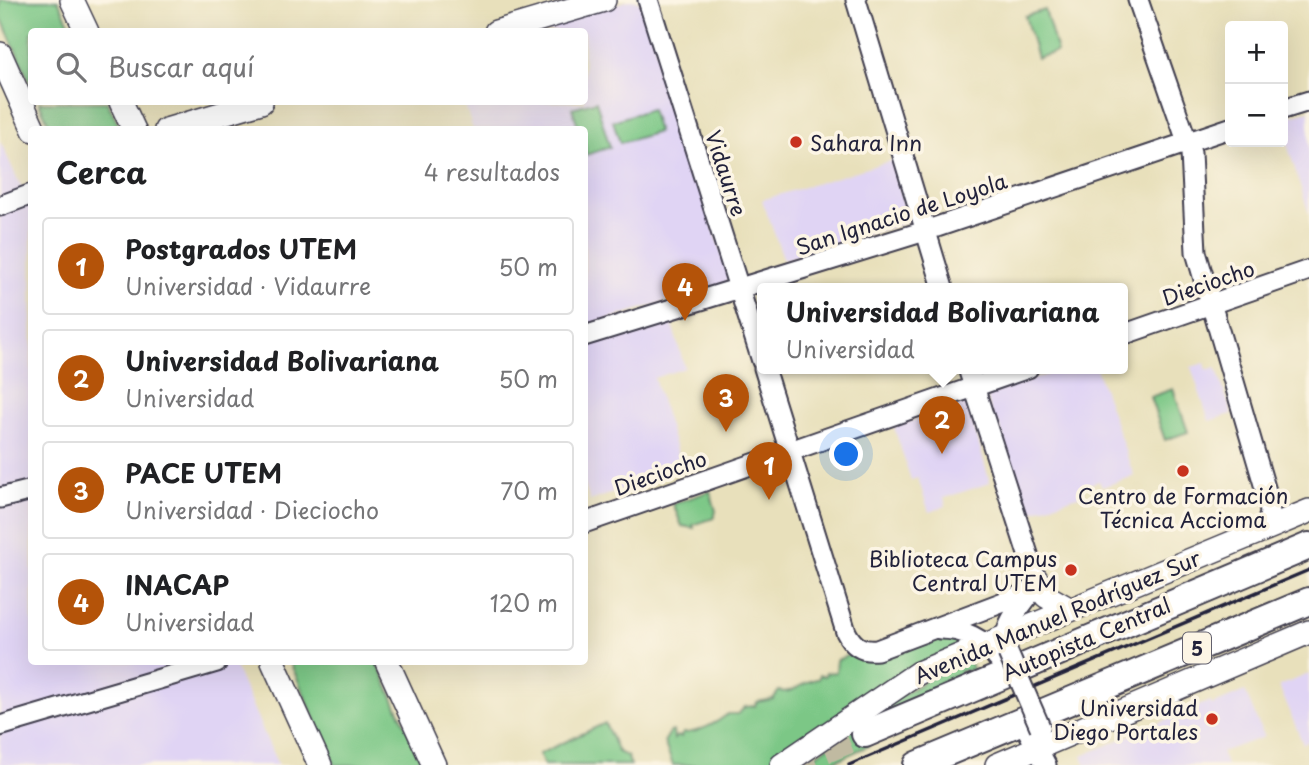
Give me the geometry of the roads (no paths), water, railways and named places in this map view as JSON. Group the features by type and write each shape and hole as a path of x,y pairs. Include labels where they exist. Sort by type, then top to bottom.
{"highway":[{"path":"1144,615 1189,585 1309,530"},
{"name":"Autopista Central","path":"865,734 1309,546"},
{"name":"5","path":"917,765 1309,601"},
{"path":"1085,694 1129,688 1162,678 1309,618"}],"main road":[{"path":"72,0 85,28"},
{"path":"510,28 604,0"},
{"path":"0,54 32,126"},
{"path":"122,105 132,126"},
{"path":"180,126 251,105"},
{"name":"Avenida Manuel Rodríguez Sur","path":"782,765 906,680 999,647 1069,609 1309,511"},
{"path":"1033,586 1069,609"},
{"path":"1007,764 1040,743 1309,632"},
{"path":"274,665 320,765"},
{"path":"388,665 434,765"}],"street":[{"name":"Vidaurre","path":"648,0 757,344"},
{"path":"856,0 941,283"},
{"path":"1138,0 1188,143 1193,172 1195,242 1210,305 1268,498 1270,513 1266,528"},
{"path":"1288,107 1309,101"},
{"name":"San Ignacio de Loyola","path":"588,335 925,231 1225,130"},
{"path":"0,206 28,196"},
{"name":"Dieciocho","path":"1128,333 1309,270"},
{"path":"766,374 846,632 858,648 877,650 935,629 1033,586"},
{"path":"970,374 1033,586"},
{"name":"Dieciocho","path":"588,522 1012,374"},
{"path":"0,498 28,490"},
{"path":"999,647 1015,611 1033,586"},
{"path":"935,629 960,631 999,647 1040,743"},
{"path":"0,726 207,665"}],"tunnel":[{"path":"789,765 865,734"}],"railway":[{"path":"849,765 1309,570"}],"place":[{"name":"Sahara Inn","path":"796,142"},
{"name":"INACAP","path":"685,321"},
{"name":"PACE UTEM","path":"726,432"},
{"name":"Universidad Bolivariana","path":"942,454"},
{"name":"Centro de Formación Técnica Accioma","path":"1183,471"},
{"name":"Postgrados UTEM","path":"769,500"},
{"name":"Biblioteca Campus Central UTEM","path":"1071,570"},
{"name":"Universidad Diego Portales","path":"1212,719"}]}
